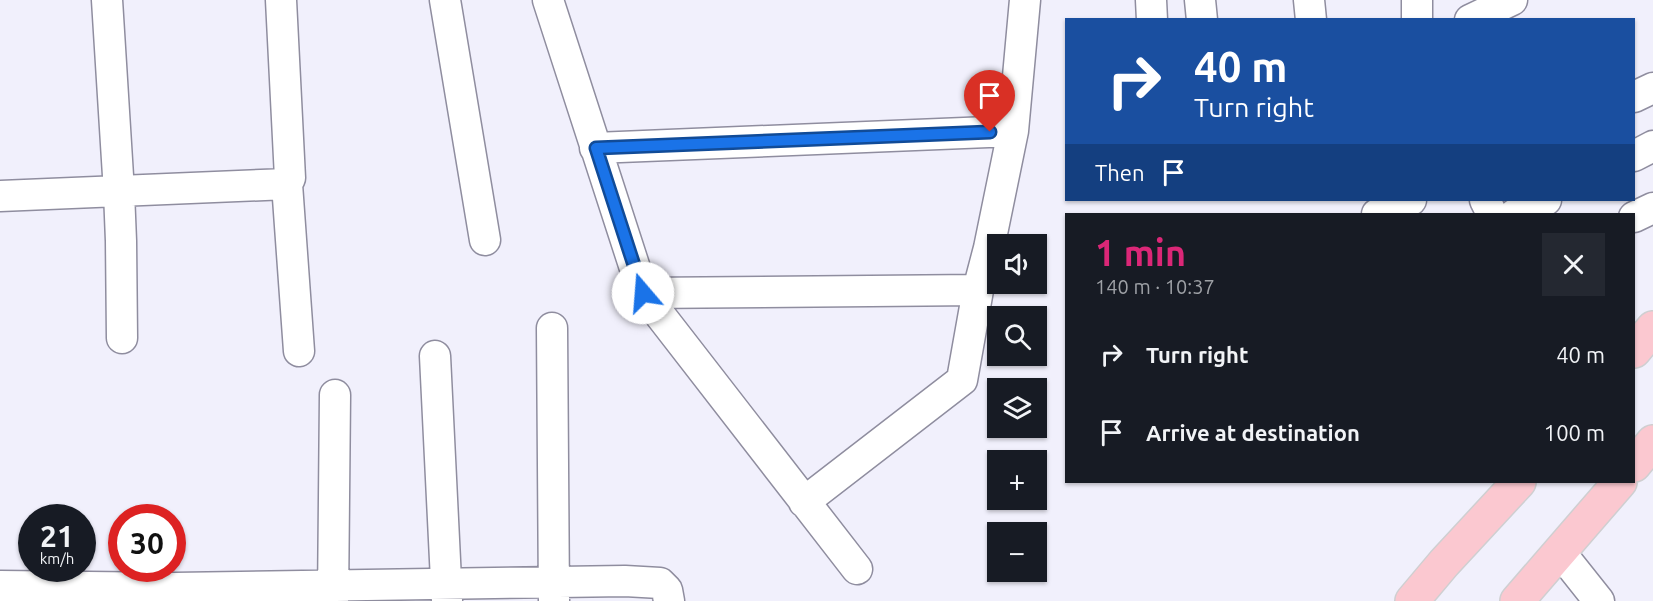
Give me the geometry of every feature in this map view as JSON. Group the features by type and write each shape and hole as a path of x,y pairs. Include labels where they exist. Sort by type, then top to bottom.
{"main road":[{"path":"1635,350 1653,328"},
{"path":"1635,464 1653,442"},
{"path":"1412,601 1518,483"},
{"path":"1517,601 1619,483"}],"street":[{"path":"107,0 119,192 122,338"},
{"path":"281,0 290,178 287,184 299,351"},
{"path":"445,0 485,240"},
{"path":"548,0 643,293 857,569"},
{"path":"804,502 962,380 978,290 1013,130 1025,0"},
{"path":"1151,0 1152,18"},
{"path":"1200,0 1202,18"},
{"path":"1310,0 1311,18"},
{"path":"1417,0 1417,18"},
{"path":"1474,18 1512,0"},
{"path":"1635,97 1653,88"},
{"path":"596,148 1013,130"},
{"path":"1635,155 1653,146"},
{"path":"0,196 287,184"},
{"path":"1379,213 1409,201"},
{"path":"1517,213 1544,201"},
{"path":"1635,217 1653,208"},
{"path":"643,293 978,290"},
{"path":"552,328 554,592"},
{"path":"435,356 447,592"},
{"path":"333,594 335,395"},
{"path":"1560,552 1599,601"},
{"path":"0,586 107,594 333,594 554,592 625,581 660,583 667,590 669,601"}],"route":[{"path":"643,293 596,148 990,132"}]}
